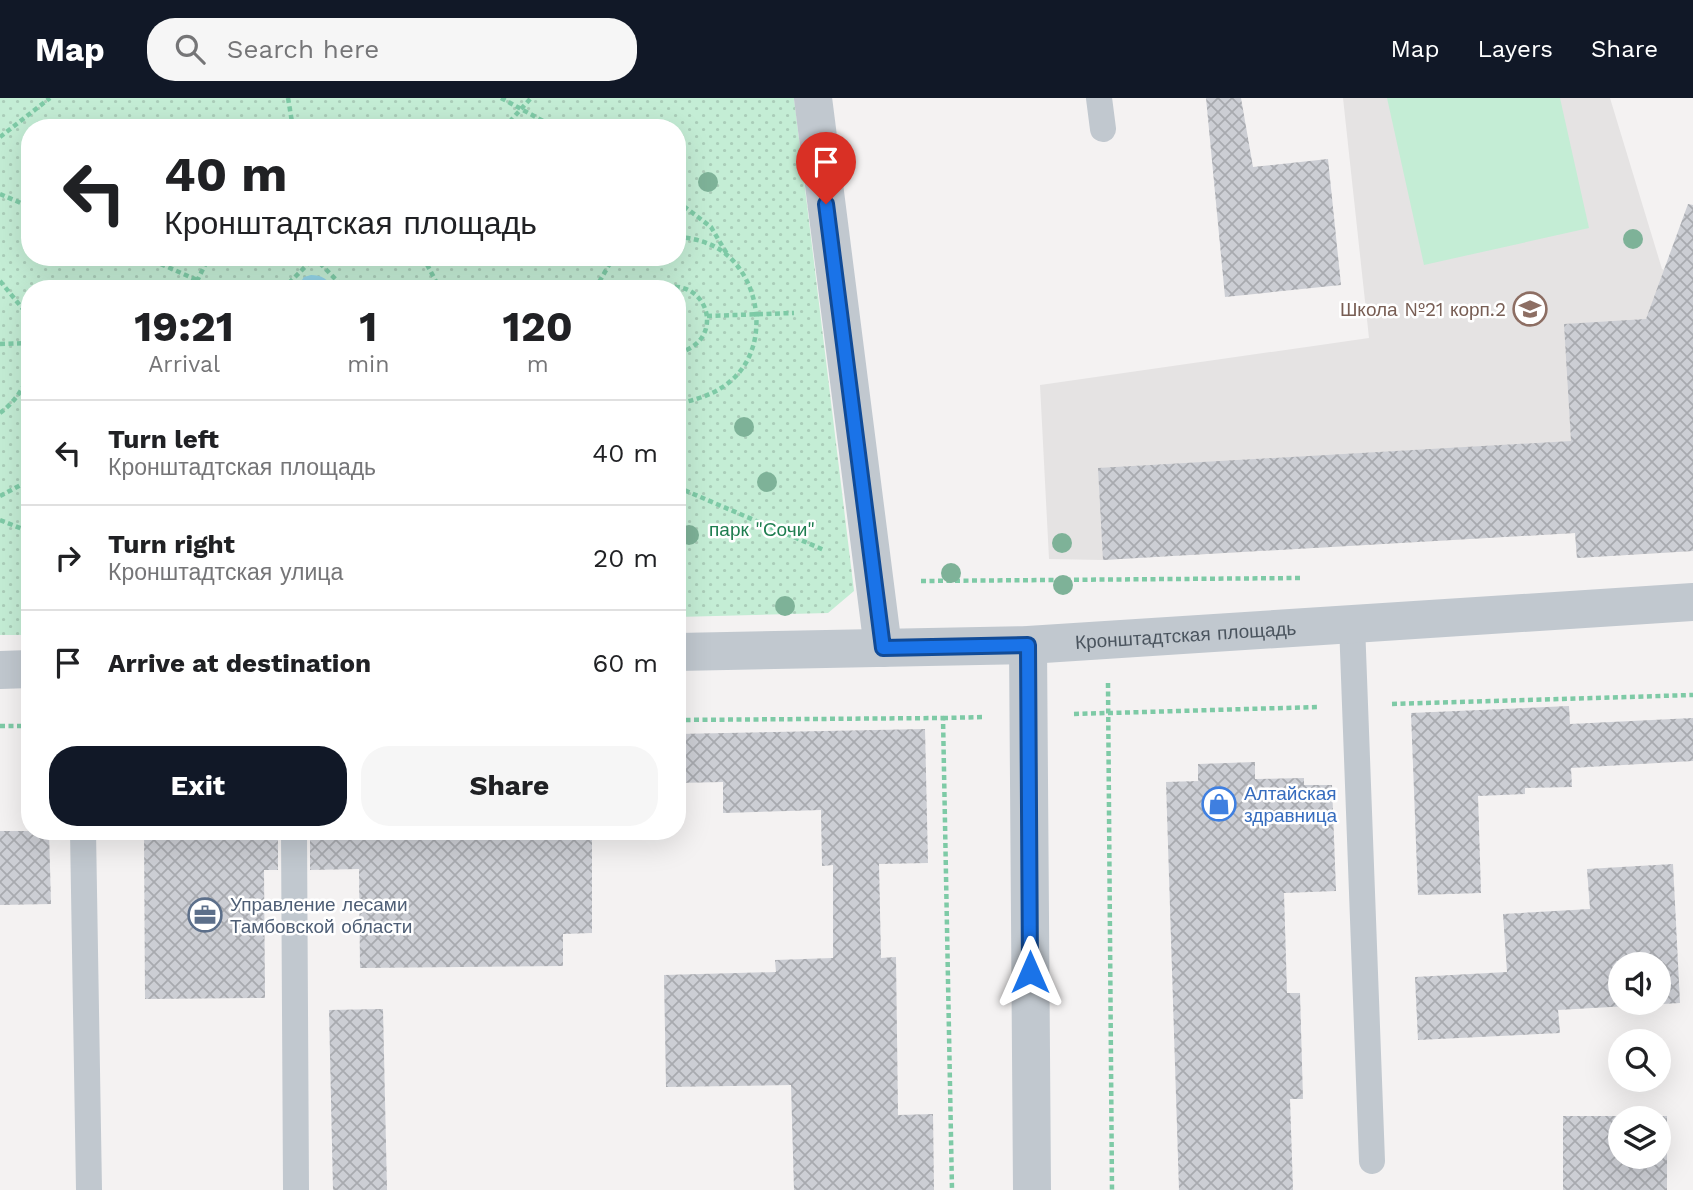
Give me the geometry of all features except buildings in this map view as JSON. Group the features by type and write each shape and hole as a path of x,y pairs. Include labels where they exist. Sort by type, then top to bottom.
{"street":[{"path":"813,98 883,648"},
{"name":"Кронштадтская площадь","path":"686,652 1028,645 1693,602"},
{"path":"1028,645 1031,1190"},
{"path":"0,670 21,669"}],"lane":[{"path":"1099,98 1103,128"},
{"path":"1352,624 1372,1161"},
{"path":"83,840 89,1190"},
{"path":"294,840 296,1190"}],"path":[{"path":"23,119 50,98"},
{"path":"288,98 292,119"},
{"path":"501,98 539,119"},
{"path":"512,119 531,98"},
{"path":"0,137 21,121"},
{"path":"0,194 21,203"},
{"path":"686,208 711,227 727,255 748,281 758,314 753,347 736,376 709,396 686,402"},
{"path":"686,238 697,239 727,255"},
{"path":"165,266 197,280 204,266"},
{"path":"292,280 305,266"},
{"path":"323,266 336,280"},
{"path":"0,281 21,307"},
{"path":"686,288 695,293 704,304 707,316 706,331 699,343 686,352"},
{"path":"707,316 840,311"},
{"path":"0,345 21,344"},
{"path":"0,413 12,404 21,389"},
{"path":"0,496 21,485"},
{"path":"686,491 872,571 907,582 1308,578"},
{"path":"0,520 21,528"},
{"path":"1108,640 1112,1190"},
{"path":"686,720 943,718 952,1190"},
{"path":"0,726 21,726"}],"shaded area":[{"name":"Школа №21 корп.2","path":"1343,98 1610,98 1662,269 1693,280 1693,551 1577,558 1575,533 1103,560 1049,559 1040,385 1369,338"}],"green space":[{"name":"парк \"Сочи\"","path":"0,98 794,98 854,591 828,613 686,617 686,280 21,280 21,635 0,635"},
{"path":"1387,98 1560,98 1589,228 1424,265"}],"water":[{"path":"311,275 326,280 302,280"}],"place":[{"name":"Школа №21 корп.2","path":"1530,309"},
{"name":"Алтайская здравница","path":"1219,804"},
{"name":"Управление лесами Тамбовской области","path":"205,915"}],"route":[{"path":"826,204 883,648 1028,645 1030,972"}]}
